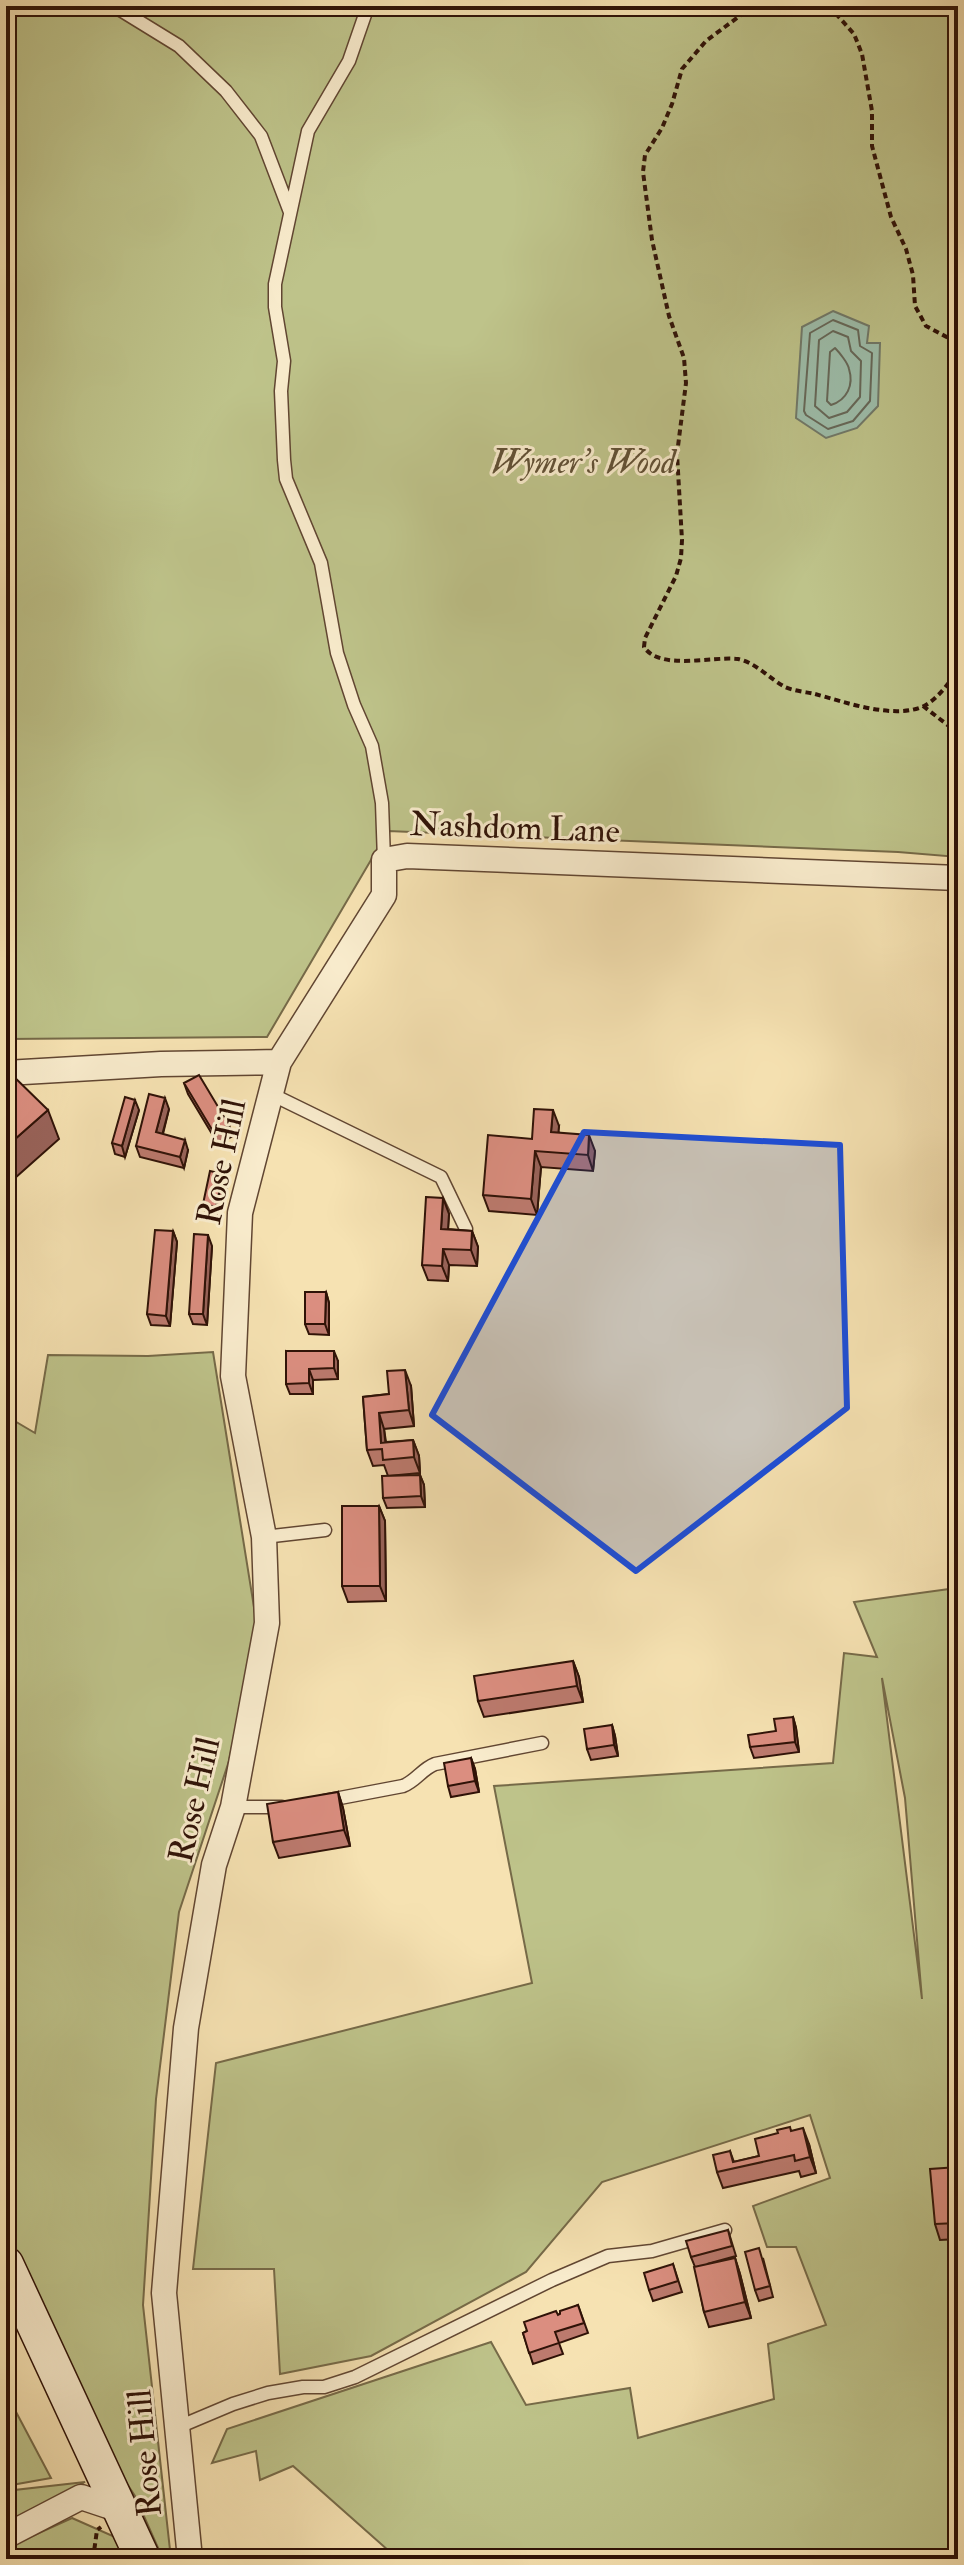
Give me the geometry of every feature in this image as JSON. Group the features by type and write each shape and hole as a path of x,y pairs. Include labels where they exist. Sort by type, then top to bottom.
{"street":[{"name":"Nashdom Lane","path":"279,1062 384,895 384,860 407,856 958,878"},
{"path":"6,1073 161,1064 279,1062"},
{"name":"Rose Hill","path":"190,2559 164,2293 186,2028 214,1865 233,1807 267,1623 264,1537 233,1376 240,1213 279,1062"},
{"path":"6,2264 109,2520"},
{"path":"6,2536 81,2497 109,2520 143,2559"}],"lane":[{"path":"114,6 179,46 226,91 261,136 290,212"},
{"path":"368,6 349,61 308,131 275,284 275,307 284,361 281,391 286,479 321,563 337,653 354,705 372,746 382,803 384,860"},
{"path":"271,1094 441,1177 466,1229"},
{"path":"264,1537 325,1530"},
{"path":"233,1807 300,1804 403,1786 412,1783 425,1768 435,1764 542,1743"},
{"path":"176,2428 268,2393 324,2387 355,2377 552,2280 608,2256 652,2251 725,2230"}],"path":[{"path":"753,6 706,41 682,69 667,116 645,155 643,172 652,240 669,316 684,358 686,383 677,454 681,558 676,576 645,638 644,647 655,657 685,662 741,660 786,687 861,707 904,711 923,706 940,694 958,671"},
{"path":"829,6 854,34 862,54 872,111 872,146 891,217 906,249 913,275 915,306 926,326 958,343"},
{"path":"923,706 958,733"},
{"path":"93,2559 109,2520"}],"highlighted area":[{"path":"584,1132 840,1145 847,1408 636,1571 432,1415"}],"green space":[{"name":"Wymer's Wood","path":"6,6 958,6 958,857 388,831 267,1037 6,1039"},
{"path":"213,1352 257,1626 229,1761 179,1912 156,2099 143,2305 171,2559 163,2559 135,2496 6,2301 6,1416 35,1433 48,1355 148,1356"},
{"path":"958,1586 958,2559 398,2559 293,2466 260,2480 256,2451 212,2463 227,2429 491,2342 526,2405 630,2388 638,2438 774,2399 768,2344 826,2325 796,2247 767,2247 753,2206 830,2178 810,2115 602,2182 526,2272 371,2356 280,2374 274,2269 193,2269 216,2063 532,1983 494,1786 833,1763 844,1653 877,1657 854,1602","holes":["882,1678 905,1798 922,1999"]},
{"path":"6,2393 51,2478 6,2486"},
{"path":"85,2482 6,2528 6,2491"},
{"path":"72,2518 115,2537 126,2559 6,2559 6,2548"}],"water":[{"path":"833,311 869,326 867,343 880,343 878,406 857,428 826,438 796,418 802,327"}],"building":[{"path":"6,1069 48,1110 6,1147"},
{"path":"199,1075 229,1125 214,1133 184,1083"},
{"path":"149,1094 165,1098 156,1132 185,1140 180,1157 136,1146"},
{"path":"125,1097 135,1100 122,1146 112,1143"},
{"path":"534,1109 553,1110 551,1132 589,1135 588,1155 535,1151 531,1199 483,1195 488,1135 532,1139"},
{"path":"210,1171 223,1174 216,1207 203,1204"},
{"path":"426,1197 443,1198 441,1229 472,1231 471,1250 443,1249 442,1266 422,1265"},
{"path":"155,1230 173,1231 166,1316 147,1314"},
{"path":"194,1234 208,1235 203,1314 189,1314"},
{"path":"305,1292 326,1292 325,1324 305,1324"},
{"path":"286,1351 334,1351 334,1368 309,1369 309,1383 286,1384"},
{"path":"405,1370 409,1410 379,1413 381,1443 413,1440 414,1457 383,1460 382,1449 367,1450 363,1397 389,1394 387,1371"},
{"path":"420,1475 421,1496 383,1498 382,1476"},
{"path":"342,1506 379,1506 380,1586 342,1586"},
{"path":"573,1661 577,1686 478,1701 474,1676"},
{"path":"793,1717 795,1742 750,1747 748,1735 776,1731 774,1719"},
{"path":"612,1725 614,1745 587,1749 584,1729"},
{"path":"471,1758 475,1781 448,1786 444,1763"},
{"path":"338,1792 344,1830 273,1842 267,1804"},
{"path":"790,2127 791,2131 803,2128 810,2157 795,2161 794,2155 717,2172 713,2155 730,2151 733,2162 759,2156 755,2139"},
{"path":"958,2167 958,2223 935,2224 930,2169"},
{"path":"728,2230 732,2246 691,2257 686,2241"},
{"path":"759,2248 770,2286 755,2290 745,2252"},
{"path":"735,2258 745,2302 704,2312 694,2267"},
{"path":"673,2264 678,2281 649,2290 644,2273"},
{"path":"578,2305 584,2323 555,2332 559,2343 529,2353 523,2333 527,2331 524,2322 556,2311 558,2315 560,2311"}]}
